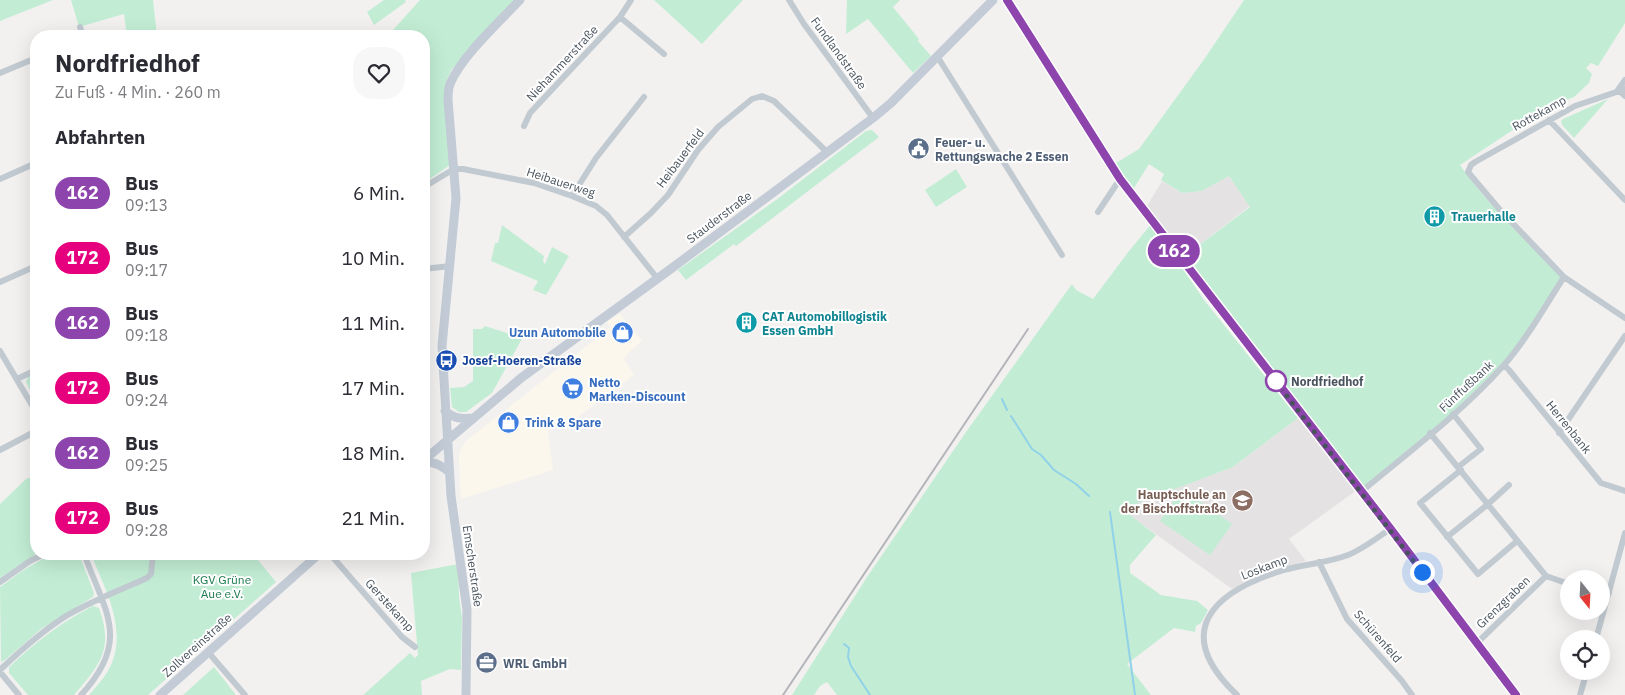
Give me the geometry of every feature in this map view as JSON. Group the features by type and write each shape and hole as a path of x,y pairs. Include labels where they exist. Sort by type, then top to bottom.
{"main road":[{"path":"430,456 447,440 442,346 456,198 448,100 449,86 466,58 520,0"},
{"name":"Stauderstraße","path":"447,440 528,372 873,118 891,103 993,0"},
{"path":"445,411 452,417 460,419 473,418"},
{"name":"Emscherstraße","path":"447,440 453,519 467,610 466,695"},
{"path":"430,462 442,466 449,472"},
{"name":"Zollvereinstraße","path":"160,695 308,560"}],"street":[{"name":"Niehammerstraße","path":"524,126 530,113 620,17 631,0"},
{"name":"Fundlandstraße","path":"789,0 804,24 873,118"},
{"path":"1007,0 1120,179 1390,528 1516,695"},
{"path":"620,17 664,54"},
{"path":"937,56 1062,254"},
{"path":"0,73 30,60"},
{"path":"1625,80 1621,89 1625,96"},
{"name":"Rottekamp","path":"1564,277 1479,188 1469,176 1469,168 1475,162 1575,106 1621,89"},
{"name":"Heibauerfeld","path":"624,237 668,195 698,150 718,127 752,99 762,96 774,101 827,152"},
{"path":"572,196 596,158 644,97"},
{"path":"1549,120 1625,200"},
{"path":"0,179 30,166"},
{"path":"430,183 454,169"},
{"name":"Heibauerweg","path":"454,169 534,183 590,203 601,209 657,278"},
{"path":"1098,212 1120,179"},
{"path":"430,268 450,266"},
{"path":"0,282 30,269"},
{"path":"1564,277 1625,318"},
{"name":"Fünffußbank","path":"1361,492 1453,414 1504,365 1519,346 1564,277"},
{"path":"1559,433 1625,336"},
{"path":"0,351 30,402"},
{"name":"Herrenbank","path":"1504,365 1601,483 1625,491"},
{"path":"17,379 30,373"},
{"path":"1453,414 1481,449 1420,503 1478,574 1517,541"},
{"path":"1430,433 1546,576 1560,581"},
{"path":"0,450 30,434"},
{"path":"1447,537 1487,505 1509,484"},
{"name":"Loskamp","path":"1237,695 1215,671 1205,649 1204,630 1214,610 1231,594 1256,580 1284,570 1355,552 1390,528"},
{"path":"1610,589 1625,533"},
{"path":"0,582 32,560"},
{"path":"81,695 93,682 103,666 109,652 111,631 86,560"},
{"path":"19,695 0,671 41,634 65,617 101,598 147,578 151,574 152,560"},
{"name":"Gerstekamp","path":"335,560 402,637 415,647"},
{"name":"Schürenfeld","path":"1319,562 1347,619 1412,695"},
{"name":"Grenzgraben","path":"1476,644 1546,576"},
{"path":"208,652 245,695"},
{"path":"1580,695 1584,680"}],"shaded area":[{"path":"1229,176 1250,206 1182,258 1144,211 1162,181 1182,193 1202,191"},
{"path":"620,314 642,341 624,359 634,375 575,419 548,431 553,470 461,499 459,457 466,441 611,327 607,322"},
{"name":"Hauptschule an der Bischoffstraße","path":"1298,418 1357,490 1289,539 1306,561 1262,573 1232,589 1121,509 1233,467"}],"green space":[{"path":"0,0 53,0 0,21"},
{"path":"71,0 153,0 156,30 126,30 124,14 79,27"},
{"path":"384,0 405,0 406,2 374,25 367,12"},
{"path":"420,0 516,0 452,69 448,77 445,86 450,165 430,179 430,30 393,30"},
{"path":"654,0 743,0 702,44"},
{"path":"847,0 900,0 893,7 931,56 913,73 868,19 846,34"},
{"name":"Nordfriedhof","path":"1244,0 1625,0 1625,23 1598,66 1591,63 1586,68 1592,74 1589,83 1574,97 1546,108 1460,165 1483,195 1522,237 1564,277 1503,364 1452,413 1361,489 1182,258 1250,207 1229,176 1202,191 1182,193 1161,180 1164,174 1149,164 1131,193 1116,163 1139,149 1205,58"},
{"path":"1608,99 1574,138 1562,125 1561,121 1563,119"},
{"path":"872,130 879,137 736,246 734,244 686,280 678,270 776,200 866,131"},
{"path":"956,169 967,187 936,207 925,190"},
{"name":"Nordfriedhof","path":"1152,223 1204,300 1298,418 1233,467 1122,509 1156,535 1130,565 1130,573 1161,595 1197,601 1208,610 1201,623 1196,626 1195,632 1174,628 1127,664 1151,695 837,695 827,682 820,686 814,695 792,695 867,577 966,432 1072,284 1076,290 1093,299"},
{"path":"502,225 544,256 543,261 545,264 552,247 569,256 546,295 533,290 538,281 491,261"},
{"path":"485,326 519,337 521,334 524,335 492,393 466,412 459,412 452,407 450,388 464,387 473,381 473,329 482,329"},
{"path":"30,376 30,390 26,382"},
{"path":"30,477 30,558 0,578 0,504"},
{"path":"1182,489 1232,524 1210,555 1160,521"},
{"path":"41,560 81,560 94,593 93,597 41,629 1,662 0,587"},
{"name":"KGV Grüne Aue e.V.","path":"93,560 258,560 276,582 148,695 89,695 108,671 117,641 113,611"},
{"path":"458,564 462,617 461,670 450,669 421,681 422,695 363,695 410,653 415,658 418,655 411,573"},
{"path":"93,606 99,608 103,622 105,646 102,656 91,675 74,695 28,695 9,673 9,667 49,634"},
{"path":"214,667 236,695 183,695"}],"waterway":[{"path":"1002,399 1007,410"},
{"path":"1011,416 1032,449 1041,455 1054,470 1076,484 1089,496"},
{"path":"1110,512 1135,695"},
{"path":"844,644 849,648 848,657 851,666 870,695"}],"railway":[{"path":"783,695 1028,329"}],"bus line":[{"name":"162","path":"1007,0 1120,179 1390,528 1516,695"}],"place":[{"name":"Feuer- u. Rettungswache 2 Essen","path":"919,149"},
{"name":"Trauerhalle","path":"1435,216"},
{"name":"CAT Automobillogistik Essen GmbH","path":"746,323"},
{"name":"Uzun Automobile","path":"622,332"},
{"name":"Josef-Hoeren-Straße","path":"446,360"},
{"name":"Nordfriedhof","path":"1276,381"},
{"name":"Netto Marken-Discount","path":"573,389"},
{"name":"Trink & Spare","path":"509,422"},
{"name":"Hauptschule an der Bischoffstraße","path":"1242,501"},
{"name":"WRL GmbH","path":"487,663"}],"route":[{"path":"1276,381 1273,378 1422,572"}]}
